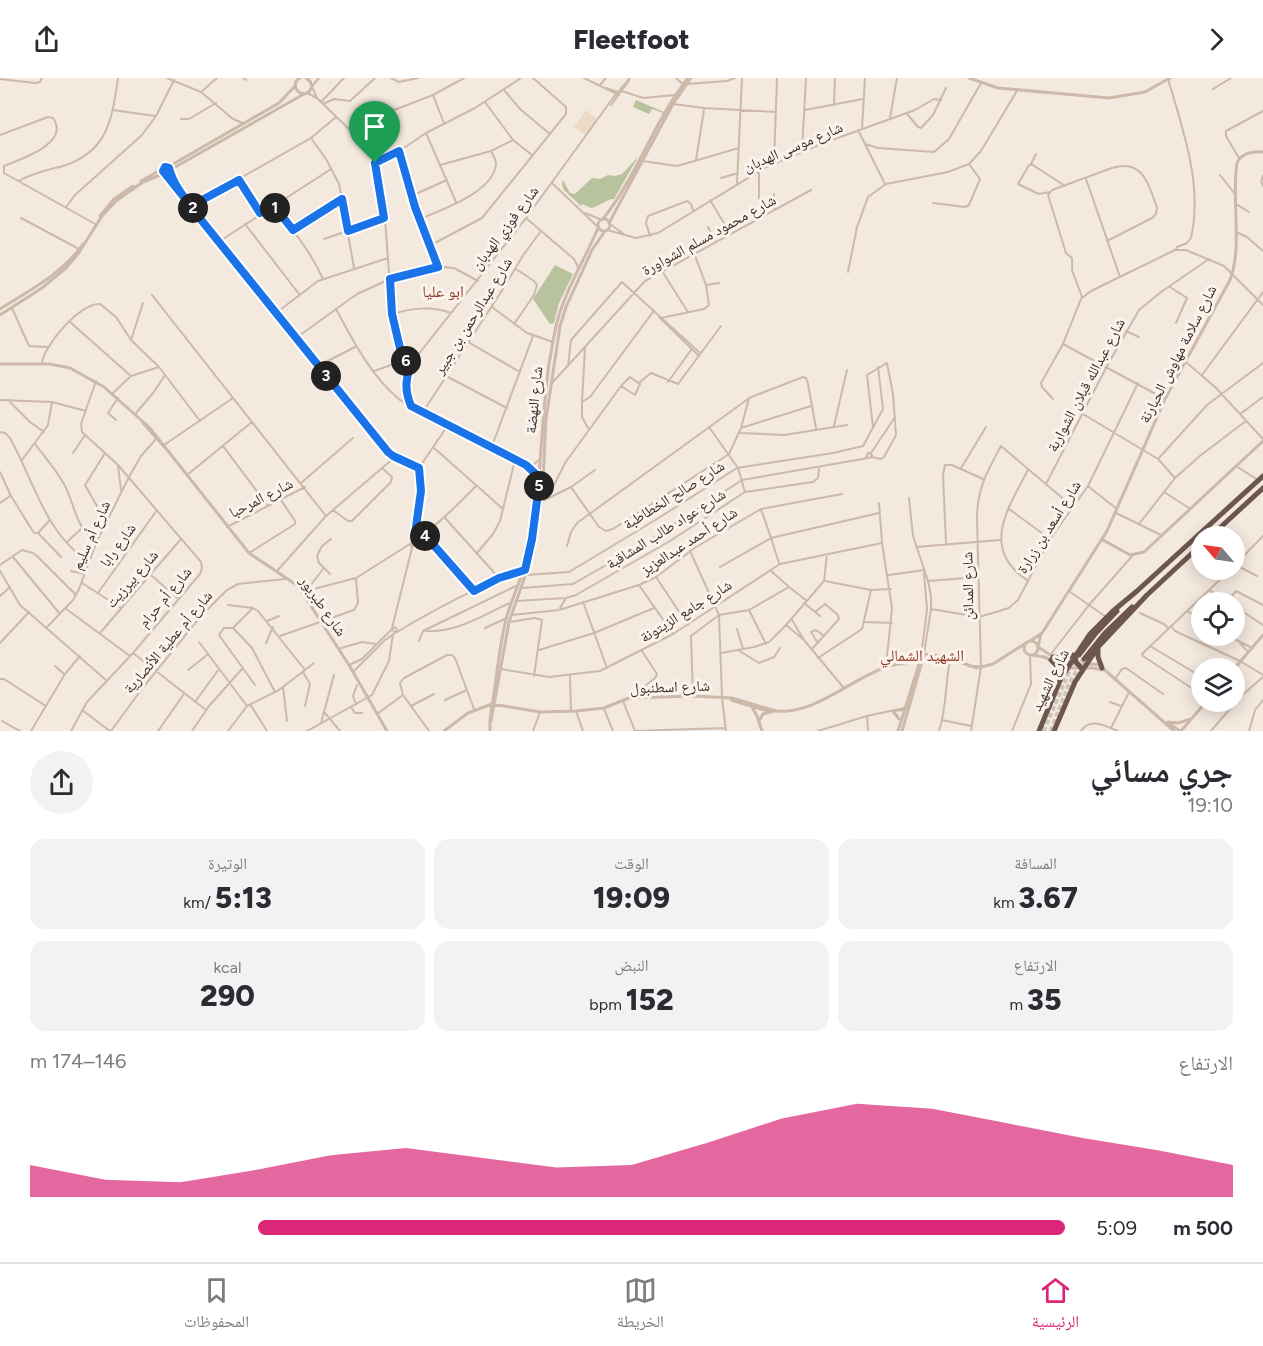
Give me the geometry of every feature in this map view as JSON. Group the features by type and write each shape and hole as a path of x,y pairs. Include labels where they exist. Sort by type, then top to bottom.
{"highway":[{"name":"شارع الشهيد","path":"1054,731 1080,661 1106,617 1261,478"},
{"path":"1222,526 1263,488"},
{"name":"شارع الشهيد","path":"1039,731 1068,665 1080,661 1098,647 1138,604 1191,554"},
{"name":"شارع الشهيد","path":"1080,661 1103,626 1137,591"},
{"name":"شارع الشهيد","path":"1080,661 1115,622 1138,604"},
{"path":"1098,647 1098,657 1102,668"},
{"path":"1051,657 1080,661"},
{"path":"1051,657 1060,669 1061,678"}],"street":[{"path":"0,79 35,83 42,78"},
{"path":"19,182 83,157 101,139 113,110 118,78"},
{"path":"167,78 201,92 232,119 245,124"},
{"path":"201,92 217,78"},
{"path":"0,315 60,274 80,250 96,224 120,197 306,94 319,78"},
{"path":"322,103 344,78"},
{"path":"322,103 331,99 352,100 375,78"},
{"path":"391,78 399,82 418,78"},
{"path":"354,134 388,112 433,95 464,78"},
{"path":"375,163 485,102 521,78"},
{"path":"431,245 482,218 563,118 567,109 533,78"},
{"path":"584,78 619,93"},
{"path":"600,85 606,78"},
{"name":"شارع فوزي الهدبان","path":"411,406 406,382 414,360 478,281 630,78"},
{"path":"676,78 685,84 727,81 735,78"},
{"path":"602,219 611,209 689,78"},
{"path":"736,184 742,78"},
{"path":"774,163 777,78"},
{"path":"802,151 806,78"},
{"path":"834,105 835,78"},
{"path":"865,78 860,129 885,184"},
{"path":"890,118 897,78"},
{"path":"969,78 981,83 1018,89 1109,98 1145,92 1169,79 1191,166 1195,194 1191,238 1175,250 1082,297 1063,344 1041,383 1053,399"},
{"path":"1213,89 1231,78"},
{"path":"167,170 284,100 299,79"},
{"path":"308,79 317,98 354,134 368,150 375,163 389,258 392,314 403,361"},
{"path":"66,207 75,195 136,142 156,116 174,80"},
{"path":"865,144 878,148 934,152 946,143 981,83"},
{"path":"610,224 640,161 675,96 685,84"},
{"path":"295,86 298,92 317,98"},
{"path":"606,88 611,92 643,98 675,96"},
{"path":"907,114 921,128 933,115 946,88"},
{"path":"848,272 857,227 866,201 885,184 948,172 969,164 981,152 1018,89"},
{"path":"504,90 520,109 550,134"},
{"path":"611,92 613,98"},
{"name":"شارع فوزي الهدبان","path":"609,106 619,93"},
{"path":"433,95 445,124"},
{"path":"805,110 863,99"},
{"name":"شارع موسى الهدبان","path":"606,231 641,238 650,236 664,230 759,170 860,129 907,114 934,99 941,100"},
{"path":"485,102 513,140 533,156"},
{"path":"180,119 189,119 216,103"},
{"path":"673,104 776,112"},
{"path":"696,160 704,108"},
{"path":"113,110 156,116"},
{"path":"1263,111 1226,130 1226,136 1239,158 1249,153 1263,152"},
{"path":"0,135 48,117 53,118 56,123 56,133 48,145 4,166"},
{"path":"191,206 310,138 336,117"},
{"path":"232,119 232,131"},
{"path":"426,133 456,203"},
{"path":"310,138 326,159 339,184 354,268"},
{"path":"441,165 491,150 513,140"},
{"path":"640,161 673,166 739,148"},
{"path":"420,219 473,195 492,174 496,164 491,150"},
{"path":"399,151 411,196 438,267"},
{"path":"1036,154 1018,184 1039,194 1051,192 1115,167 1130,167 1145,177 1157,208 1155,216 1107,241"},
{"name":"شارع سلامة مهاوش الحبارنة","path":"1038,647 1042,633 1102,540 1144,451 1165,399 1232,272 1236,232 1236,168 1239,158"},
{"path":"0,164 4,166"},
{"path":"933,203 964,207 969,205 980,179 969,164"},
{"path":"1031,164 1065,186"},
{"path":"4,166 3,172 96,224"},
{"path":"167,170 219,242 388,452 419,468"},
{"path":"219,242 260,213 331,170"},
{"path":"759,170 759,199"},
{"path":"721,178 738,173"},
{"path":"1220,175 1236,196"},
{"path":"1263,176 1261,182 1263,186"},
{"path":"1086,179 1120,277"},
{"path":"239,180 260,213"},
{"path":"411,196 447,180"},
{"path":"552,183 598,227 606,231"},
{"name":"شارع محمود مسلم الشواورة","path":"550,385 645,281 811,190"},
{"path":"1051,192 1048,200 1066,253 1072,258 1072,270 1082,297"},
{"path":"774,195 774,210"},
{"path":"293,230 342,199"},
{"path":"710,200 730,233"},
{"path":"650,236 646,223 648,216 687,201 691,204 693,212"},
{"path":"1236,204 1249,212"},
{"path":"274,206 315,261 323,279"},
{"path":"583,212 602,219 627,236"},
{"path":"21,218 80,250"},
{"path":"324,239 384,218"},
{"path":"526,218 574,260 579,269"},
{"name":"شارع النهضة","path":"490,731 508,620 525,570 540,500 540,458 546,386 553,342 559,315 598,223 602,219"},
{"path":"245,224 300,294"},
{"name":"شارع النهضة","path":"520,586 531,557 540,500 545,432 556,342 566,307 592,250 610,224"},
{"path":"708,226 715,241"},
{"name":"شارع عبدالرحمن بن جبير","path":"423,412 541,231"},
{"path":"1236,232 1263,251"},
{"path":"0,309 57,273 80,250"},
{"path":"1175,250 1192,251 1232,272 1263,305"},
{"path":"661,318 704,309 708,306 706,285 694,253"},
{"path":"276,313 323,279 389,258"},
{"path":"574,260 584,259"},
{"name":"شارع عبدالله قبلان الشواربة","path":"1046,484 1126,331 1144,304 1209,259"},
{"path":"296,338 365,289 390,279 438,267 454,268 478,281"},
{"path":"514,324 534,295 537,285 516,269"},
{"path":"662,271 688,312"},
{"path":"568,366 571,340 620,283 625,283 635,291 653,312 699,354"},
{"path":"706,285 719,283"},
{"path":"1169,286 1187,298 1176,323"},
{"path":"1202,375 1263,291"},
{"path":"24,294 26,299"},
{"path":"152,295 326,516"},
{"path":"42,363 47,347 69,322 97,303 116,317 131,340 159,367 200,421"},
{"path":"131,340 143,303"},
{"path":"492,307 533,336 553,342"},
{"path":"12,308 29,346 47,347"},
{"path":"392,314 410,309 432,308 452,313"},
{"path":"336,309 356,346 394,395 526,465 540,478"},
{"path":"582,402 590,397 653,312"},
{"path":"657,315 674,331"},
{"path":"69,322 131,376"},
{"path":"640,382 651,373 668,382 678,384 720,326"},
{"path":"1126,331 1139,337"},
{"path":"678,335 699,354"},
{"path":"492,447 533,336"},
{"path":"468,342 521,373"},
{"path":"1063,344 1165,399"},
{"path":"318,366 356,346"},
{"path":"585,347 582,420 589,429"},
{"path":"668,382 692,349"},
{"path":"374,371 403,361 414,360"},
{"path":"1051,657 1089,605 1133,555 1144,552 1263,440 1202,375 1186,362"},
{"name":"شارع طبربور","path":"0,364 42,363 67,366 96,381 136,415 165,446 249,553 288,578 302,592 349,665 386,731"},
{"path":"419,640 423,631 520,586 573,584 653,538 742,480 819,468 869,456 881,459 896,439 889,364 886,363 867,376 873,429"},
{"path":"1158,459 1196,416 1220,394 1263,363"},
{"path":"112,393 131,376 159,367"},
{"path":"869,456 863,446 883,409 878,367"},
{"path":"834,426 847,370"},
{"path":"136,415 165,375"},
{"path":"446,376 507,408"},
{"path":"567,546 573,527 749,398 804,377 808,384 816,428"},
{"path":"547,500 566,463 621,386 629,378 640,382"},
{"path":"73,453 85,435 80,427 96,381"},
{"path":"621,386 635,395 640,388 640,382"},
{"name":"شارع أسعد بن زرارة","path":"932,609 979,616 993,614 1013,605 1022,595 1050,539 1088,486 1138,383"},
{"path":"1240,414 1263,397"},
{"path":"116,420 108,413 117,398"},
{"path":"165,446 233,398"},
{"path":"571,487 603,530 613,530 729,454 741,428 749,398"},
{"path":"0,400 52,402 86,411"},
{"path":"9,400 30,422 44,432"},
{"path":"22,460 44,432 49,421 52,402"},
{"path":"741,428 811,406"},
{"path":"1083,414 1158,459 1175,478"},
{"path":"869,456 895,417"},
{"path":"1139,524 1175,478 1246,421"},
{"path":"187,475 252,422"},
{"path":"349,665 362,658 392,629 412,545 420,497 419,468 448,425"},
{"path":"739,433 798,434 816,428 847,425"},
{"path":"709,427 738,468 745,492"},
{"path":"961,468 986,427"},
{"path":"0,432 9,436 50,520 67,542 88,561"},
{"name":"شارع أم حرام","path":"71,731 81,710 133,653 177,598 200,574 202,568 201,562 129,477 85,435"},
{"name":"شارع أم سليم","path":"47,627 76,595 88,561 129,477 157,437"},
{"path":"301,483 353,438"},
{"path":"35,444 64,483 82,528 89,537 97,541"},
{"path":"223,446 268,506"},
{"name":"شارع صالح الخطاطبة","path":"526,575 569,572 738,468 863,446"},
{"name":"شارع المدائن","path":"971,731 981,667 978,497 983,479 1001,446 1028,470"},
{"path":"433,447 503,509"},
{"path":"105,453 85,484 106,522"},
{"path":"277,571 326,516 395,457"},
{"path":"526,465 538,462 540,458"},
{"path":"477,553 496,530 515,460"},
{"path":"946,543 944,467 947,464 961,468 983,479"},
{"path":"118,465 122,493"},
{"path":"1236,466 1261,478"},
{"name":"شارع عواد طالب المشاقبة","path":"514,601 576,596 669,541 745,492 815,481 819,468"},
{"path":"333,510 348,521 352,521 392,480 392,477 383,469"},
{"path":"540,500 547,500 571,487 595,470"},
{"path":"1028,580 1007,562 1000,540 1009,509 1028,470 1074,507"},
{"path":"0,472 11,496 36,533 61,557"},
{"path":"413,536 423,533 444,517 476,486"},
{"path":"1088,486 1116,511 1161,535"},
{"name":"شارع المرحبا","path":"227,527 305,487"},
{"path":"1164,492 1189,508"},
{"name":"شارع أحمد عبدالعزيز","path":"512,615 559,610 639,585 656,578 690,551 761,509 842,494"},
{"path":"0,503 11,496"},
{"path":"900,731 923,657 932,609 928,581 911,526 909,498"},
{"path":"249,553 295,524 282,500"},
{"path":"879,503 882,543 891,589 892,623 886,666"},
{"path":"761,509 780,564"},
{"path":"1009,509 1050,539"},
{"name":"شارع رابا","path":"98,593 157,510"},
{"path":"720,567 771,538 879,513"},
{"path":"444,517 499,578"},
{"path":"36,533 50,520"},
{"path":"67,542 82,528"},
{"path":"423,533 474,591"},
{"path":"1245,555 1263,536"},
{"name":"شارع بيرزيت","path":"100,633 182,539"},
{"path":"330,574 323,569 317,556 322,546 331,539"},
{"path":"916,547 1000,540"},
{"path":"1102,540 1133,555"},
{"name":"شارع جامع الزيتونة","path":"499,669 549,678 607,668 673,634 780,564 882,543"},
{"path":"302,592 356,578 412,545"},
{"path":"0,565 23,550 36,555 76,595"},
{"path":"624,701 635,731 726,729 719,615 690,551"},
{"path":"722,653 766,644 792,619 824,581 827,554"},
{"path":"13,557 60,614"},
{"path":"307,591 323,569"},
{"path":"353,672 396,631 499,578 525,570"},
{"path":"770,570 820,616"},
{"path":"889,575 924,570"},
{"path":"923,657 927,621 924,570"},
{"path":"1245,570 1257,576"},
{"path":"0,571 18,603 106,680"},
{"path":"71,571 85,574"},
{"path":"151,574 177,598"},
{"path":"928,581 979,577"},
{"name":"شارع أم عطية الأنصارية","path":"111,731 200,617 232,586 288,578"},
{"path":"279,636 351,612 358,603 356,578"},
{"path":"656,578 688,624"},
{"path":"1191,688 1143,656 1143,652 1220,580"},
{"path":"824,581 871,590 891,589"},
{"path":"82,583 121,608"},
{"path":"639,585 673,634"},
{"path":"693,696 690,638 694,633 719,615 748,610 789,587"},
{"path":"0,596 10,588"},
{"path":"818,658 860,631 865,622 871,590"},
{"path":"1069,591 1106,617"},
{"path":"1245,596 1263,605"},
{"path":"559,610 566,598"},
{"path":"423,631 445,630 460,626 514,601"},
{"name":"شارع النهضة","path":"508,620 512,615 514,601"},
{"path":"583,602 607,668"},
{"path":"811,650 839,617 824,604 815,612"},
{"path":"228,605 253,608 273,627 304,671 310,684 305,706"},
{"path":"65,608 130,656"},
{"path":"253,608 233,628 224,628 219,637 255,685"},
{"path":"539,651 594,633 654,608"},
{"path":"191,610 200,617"},
{"path":"748,610 766,644"},
{"path":"1187,611 1191,613"},
{"path":"0,644 29,612"},
{"path":"1140,613 1168,628"},
{"path":"1245,613 1263,625"},
{"path":"306,731 372,695 389,661 396,631 396,615"},
{"path":"267,621 279,616"},
{"path":"485,628 508,620 535,618 542,620 534,676"},
{"path":"792,619 811,650 843,687"},
{"path":"442,621 445,630"},
{"path":"865,622 892,623"},
{"path":"786,625 804,640"},
{"path":"1171,625 1175,631 1234,658"},
{"path":"266,642 273,627"},
{"path":"233,628 252,648 275,692"},
{"path":"392,629 396,631"},
{"path":"737,629 743,649"},
{"path":"818,643 811,634 813,630 824,636"},
{"name":"شارع سلامة مهاوش الحبارنة","path":"1028,642 1042,633"},
{"path":"1243,658 1263,635"},
{"path":"199,642 265,730"},
{"path":"338,649 362,642 377,644"},
{"path":"1012,731 1031,684 1030,655 1024,650 1028,642 1034,642 1051,657 1068,665 1080,661 1102,668 1163,720 1180,731 1197,712"},
{"name":"شارع اسطنبول","path":"758,708 790,712 806,708 886,666 912,662 923,657 942,656 976,668 981,667 993,664 1028,642"},
{"path":"1245,645 1252,648"},
{"path":"1150,646 1191,672"},
{"path":"1243,646 1248,652"},
{"path":"1030,655 1037,652 1038,647"},
{"path":"738,650 744,656 759,663 774,657 780,648"},
{"path":"629,698 657,674 642,651"},
{"path":"1012,652 1051,657"},
{"path":"133,653 206,710"},
{"path":"188,670 207,655"},
{"path":"429,731 403,695 399,685 402,680 448,655 455,658 474,710"},
{"path":"31,731 65,674 80,656"},
{"path":"939,731 947,698 946,682 950,660"},
{"path":"1080,661 1108,673"},
{"path":"228,731 248,705 283,687 314,663"},
{"path":"1211,731 1239,698 1263,676 1245,664"},
{"path":"55,666 65,674"},
{"path":"1115,679 1122,669 1126,668 1163,694"},
{"path":"195,702 219,669"},
{"path":"192,731 206,710 242,669"},
{"path":"321,723 334,675"},
{"path":"570,676 574,712 582,730"},
{"path":"0,680 4,679 46,706"},
{"path":"356,705 353,696 357,685"},
{"path":"283,687 287,721"},
{"path":"445,700 467,690"},
{"path":"1111,728 1129,692"},
{"path":"158,731 184,694"},
{"path":"411,706 434,694"},
{"path":"377,714 403,695"},
{"name":"شارع اسطنبول","path":"444,731 474,710 493,705 540,712 574,712 604,708 629,698 693,696 724,698 776,711"},
{"path":"1249,731 1255,710 1263,700"},
{"path":"1110,702 1121,706"},
{"path":"752,705 758,708 759,722"},
{"path":"752,705 762,731"},
{"path":"351,707 355,712 362,713"},
{"path":"604,708 613,731"},
{"path":"818,731 867,716 906,709"},
{"path":"900,731 900,721 906,709"},
{"path":"81,710 111,731"},
{"path":"759,722 763,714 776,711"},
{"path":"892,711 900,721"},
{"path":"324,712 340,731"},
{"path":"533,731 540,712"},
{"path":"867,716 868,731"},
{"path":"1167,723 1182,723 1192,718"},
{"path":"942,720 971,726"},
{"path":"2,721 20,731"},
{"path":"1081,731 1085,725 1091,723 1118,731"},
{"path":"1167,723 1168,731"},
{"path":"1167,723 1174,731"}],"green space":[{"path":"636,100 664,112 652,109 649,114 633,107"},
{"path":"638,157 614,199 591,208 582,204 581,206 564,190 563,180 570,193 575,194 592,178 600,179 608,175 622,174"},
{"path":"555,265 573,274 559,303 554,323 550,324 533,299"}],"shaded area":[{"path":"586,110 597,119 586,135 574,127"}],"tunnel":[{"path":"1051,731 1070,683 1084,659"},
{"path":"1043,731 1071,666"}],"district":[{"name":"ابو عليا","path":"443,291"},
{"name":"الشهيد الشمالي","path":"922,655"}],"route":[{"path":"375,163 384,218 348,231 342,199 293,230 274,206 260,213 239,180 223,187 204,198 191,206 163,171 165,167 169,168 173,181 202,221 388,452 419,468 421,491 415,534 423,533 474,591 499,578 525,570 532,539 540,478 526,465 411,406 406,382 414,360 403,361 392,314 390,279 438,267 415,207 399,151 375,163"}]}
